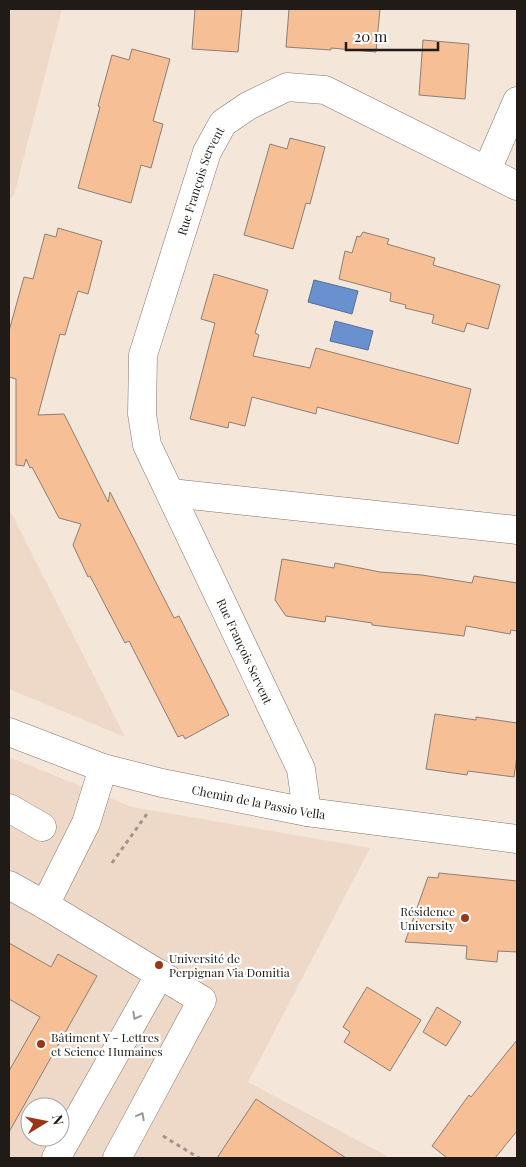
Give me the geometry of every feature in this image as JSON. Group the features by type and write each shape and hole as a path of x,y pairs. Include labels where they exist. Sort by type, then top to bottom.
{"street":[{"name":"Rue François Servent","path":"307,812 301,769 147,445 142,414 143,355 207,152 223,123 248,106 287,87 325,90 517,186"},
{"path":"488,170 517,101"},
{"path":"171,493 517,530"},
{"name":"Chemin de la Passio Vella","path":"9,732 103,768 162,783 307,812 517,839"},
{"path":"45,905 86,823 103,768"},
{"path":"9,808 42,827"},
{"path":"9,885 202,1000 117,1158"},
{"path":"56,1158 160,974"}],"path":[{"path":"112,863 149,812 162,783"},
{"path":"138,1121 199,1158"}],"shaded area":[{"path":"9,9 62,9 14,195 9,200"},
{"path":"9,508 40,570 125,737 9,689"},
{"name":"Université de Perpignan Via Domitia","path":"9,757 132,807 370,848 248,1082 387,1156 386,1158 9,1158"}],"water":[{"path":"314,280 358,291 352,314 308,302"},
{"path":"335,321 373,331 368,350 330,341"}],"building":[{"path":"195,9 242,9 238,52 192,49"},
{"path":"289,9 380,9 376,52 286,47"},
{"path":"423,40 469,44 465,99 419,95"},
{"path":"132,49 170,59 153,121 163,124 151,168 141,165 131,203 78,188 112,55 129,60"},
{"path":"290,138 325,147 310,204 306,203 293,249 244,235 270,144 287,149"},
{"path":"58,228 102,241 88,294 78,291 65,335 60,334 38,415 64,414 108,502 110,492 174,618 179,616 229,715 185,739 183,735 178,737 129,641 125,643 90,576 88,577 73,545 81,524 59,518 26,459 24,466 16,465 16,379 9,377 9,331 24,277 33,279 45,234 56,237"},
{"path":"363,232 389,239 387,244 435,258 433,265 500,285 488,329 467,323 464,332 432,323 434,315 405,308 406,305 390,301 391,293 339,279 345,251 352,253 357,236 360,237"},
{"path":"214,274 268,290 255,333 259,335 253,356 310,368 316,348 471,389 458,444 317,407 316,414 252,397 245,426 229,422 228,428 190,419 215,323 201,319"},
{"path":"282,559 334,568 335,563 380,572 422,575 472,583 474,576 517,583 517,631 511,630 510,634 466,626 464,636 372,625 372,623 326,616 325,622 286,616 275,600"},
{"path":"435,714 517,723 517,756 514,777 468,771 467,775 426,769"},
{"name":"Résidence University","path":"439,873 517,881 517,952 498,951 497,962 466,959 467,946 405,942 428,877 438,878"},
{"name":"Bâtiment Y - Lettres et Science Humaines","path":"9,943 51,967 58,954 97,976 29,1097 20,1097 20,1112 9,1132 9,1071 40,1017 9,999"},
{"path":"367,987 421,1020 390,1071 344,1042 350,1032 343,1027"},
{"path":"437,1007 461,1022 446,1046 423,1032"},
{"path":"517,1040 517,1131 495,1158 447,1158 432,1146 469,1095 471,1097"},
{"path":"256,1099 346,1158 217,1158"}],"place":[{"name":"Résidence University","path":"465,918"},
{"name":"Université de Perpignan Via Domitia","path":"159,965"},
{"name":"Bâtiment Y - Lettres et Science Humaines","path":"41,1044"}]}
